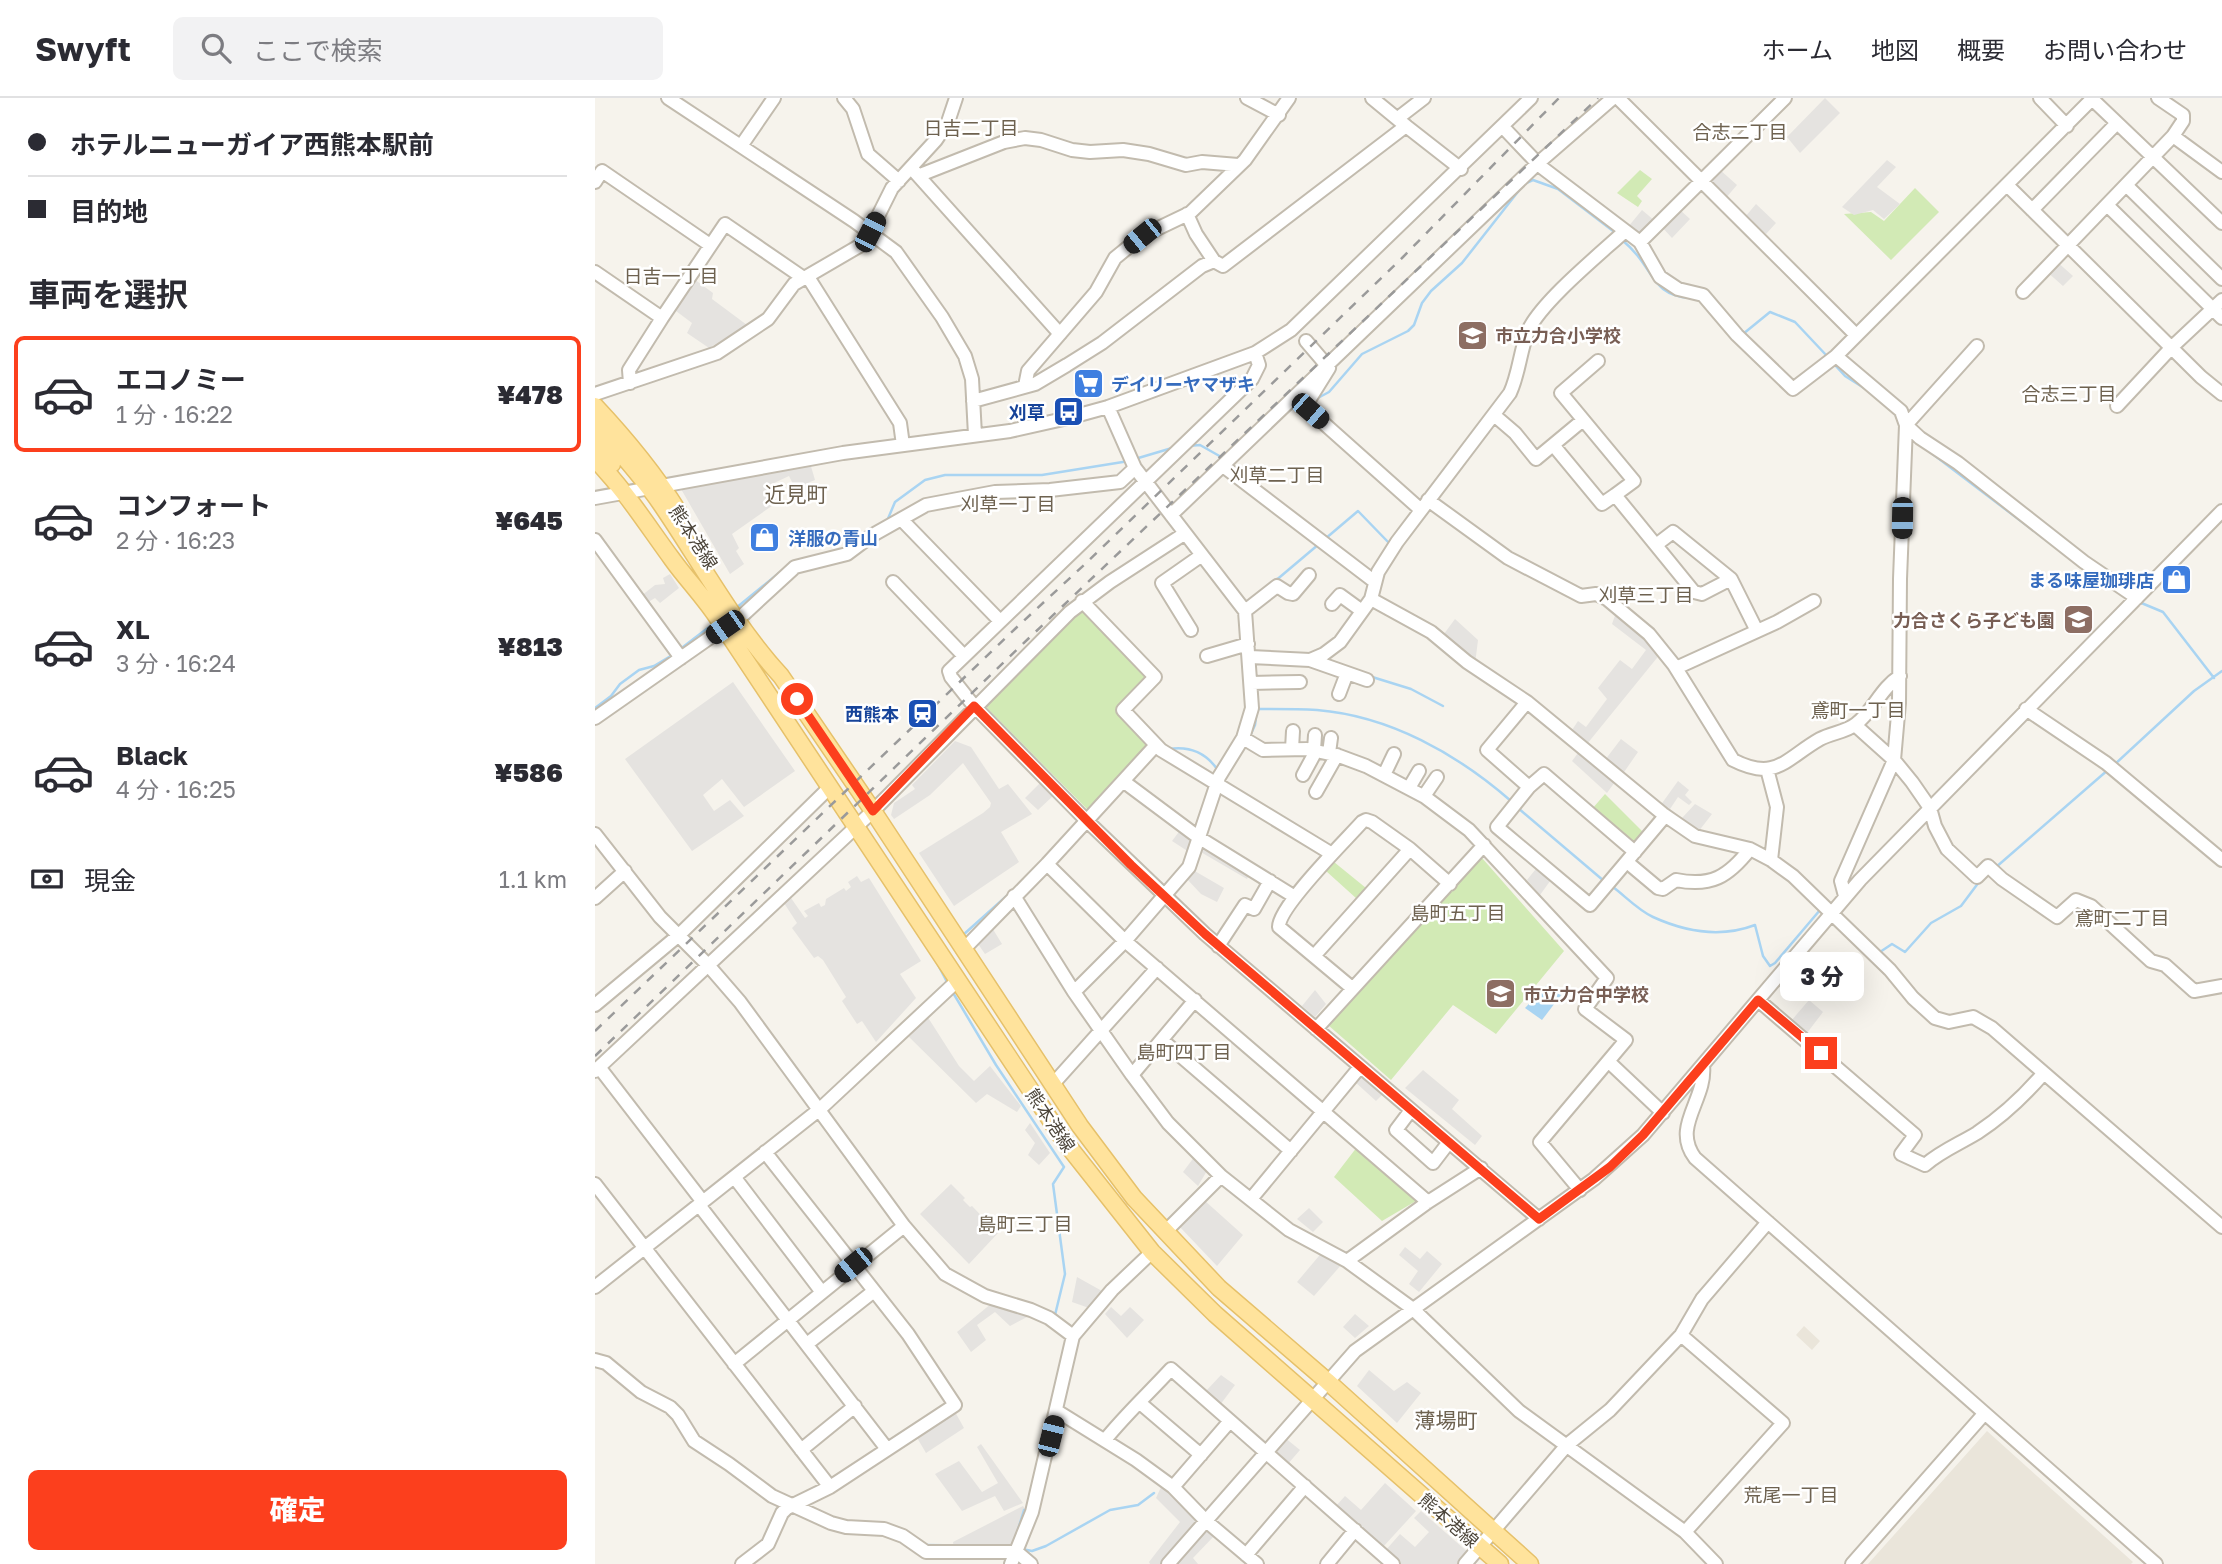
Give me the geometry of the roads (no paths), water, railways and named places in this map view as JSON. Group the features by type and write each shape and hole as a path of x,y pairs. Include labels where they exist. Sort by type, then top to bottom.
{"main road":[{"name":"熊本港線","path":"595,406 627,441 642,488 689,582 700,592 725,627 855,828 1065,1142 1152,1252 1215,1314 1500,1564"},
{"name":"熊本港線","path":"595,425 781,676 1106,1162 1165,1232 1219,1288 1327,1381 1530,1564"},
{"name":"熊本港線","path":"595,444 642,488 744,614 773,657 781,676"},
{"name":"熊本港線","path":"595,459 642,488"}],"street":[{"path":"668,98 870,232 895,252 965,356 972,379 975,435"},
{"path":"741,146 774,98"},
{"path":"844,98 853,109 868,154 899,181"},
{"path":"916,172 948,122 956,98"},
{"path":"1247,98 1279,115"},
{"path":"1025,386 1028,371 1096,292 1115,258 1142,236 1187,214 1245,160 1289,98"},
{"path":"1372,98 1461,169"},
{"path":"1187,214 1214,261 1223,266 1402,122 1424,98"},
{"path":"595,498 903,445 1033,426 1108,407 1255,353 1291,330 1461,169 1531,98"},
{"path":"1171,515 1537,164 1616,98 1703,180 1856,335"},
{"path":"1640,242 1785,98"},
{"path":"2040,98 2067,126"},
{"path":"1502,126 1537,164 1640,242 1660,277 1678,289 1703,295 1737,335 1793,389 1836,356 2092,98 2222,223"},
{"path":"2023,292 2173,136 2183,121 2183,115 2158,98"},
{"path":"2032,210 2117,123"},
{"path":"2173,136 2222,172"},
{"path":"595,394 717,353 768,319 794,284 861,245 893,188 899,181 916,172 1004,142 1025,138 1041,139 1072,150 1123,150 1149,154 1186,165 1202,162 1237,165"},
{"path":"595,182 602,172 710,246"},
{"path":"916,172 1060,334"},
{"path":"2007,185 2222,394"},
{"path":"2126,185 2222,279"},
{"path":"2108,205 2219,309 2172,347 2117,405"},
{"path":"630,383 629,370 725,225 807,278 900,423 903,445"},
{"path":"1310,660 1334,649 1371,599 1375,582 1390,552 1510,393 1516,380 1527,333 1534,320 1580,272 1625,231"},
{"path":"973,401 1035,384 1101,342 1202,266 1214,261"},
{"path":"595,272 662,318"},
{"path":"1306,341 1329,368 1306,405 1425,505 1508,558 1581,596 1596,594 1607,599 1649,634 1676,668 1733,760 1749,768 1767,769 1795,758 1820,739 1855,725 1891,682 1900,676"},
{"path":"1906,425 1977,346"},
{"path":"1255,353 1259,365 1252,379 964,656 949,671 950,677 974,706 1164,897 1539,1219"},
{"path":"1836,356 1901,411 1906,425 1900,676 1894,760 1841,881 1845,896"},
{"path":"1554,446 1602,504 1634,481 1561,393 1598,361"},
{"path":"1074,992 1125,941 1189,867 1216,785 1251,739 1251,683 1245,611 1135,468 1108,407"},
{"path":"1494,415 1515,433 1536,459 1583,420"},
{"path":"1906,425 1920,439 1958,463 2084,562 2137,598"},
{"path":"1223,466 1375,582"},
{"path":"744,614 795,567 847,554 926,505 995,492 1050,491 1120,482 1135,468"},
{"path":"1615,495 1695,592 1702,594 1731,579"},
{"path":"1168,1564 1355,1351 1580,1190 1626,1152 1663,1113 1845,896 2222,511"},
{"path":"901,519 1000,621"},
{"path":"1656,545 1673,533 1731,579 1757,631"},
{"path":"887,1449 597,1069 873,811 974,706 1082,601 1184,534"},
{"path":"595,540 681,658"},
{"path":"1191,630 1162,583 1202,555"},
{"path":"1245,611 1277,586 1293,594 1309,575"},
{"path":"893,582 964,656"},
{"path":"1332,604 1340,595 1362,611"},
{"path":"1371,599 1431,632 1467,662 1527,702 1665,816 1696,837 1750,849 1771,860 1794,877 1891,970 1913,998 1935,1018 1949,1022 1973,1017 1992,1028 2222,1227"},
{"path":"1082,601 1155,677 1123,710 1156,745 1216,785 1332,854"},
{"path":"1676,668 1814,601"},
{"path":"595,718 725,627"},
{"path":"1207,656 1249,650 1310,660 1367,680"},
{"path":"1339,694 1347,673"},
{"path":"1251,683 1300,682"},
{"path":"1527,702 1487,750 1529,787"},
{"path":"2026,709 2106,763 2222,860"},
{"path":"1855,725 1894,760 1930,808 1935,826 1947,849 1977,877 1988,866 2002,879 2057,917 2076,900 2091,906 2151,961 2165,965 2194,991 2222,986"},
{"path":"1292,749 1293,731"},
{"path":"1315,735 1324,752"},
{"path":"1316,792 1324,752 1331,738"},
{"path":"1251,739 1263,750 1324,752 1384,775 1424,796 1469,830 1607,978 1585,1009 1626,1041 1540,1142 1580,1190"},
{"path":"963,950 1047,864 1156,745"},
{"path":"1303,775 1324,752"},
{"path":"1384,775 1394,754"},
{"path":"1767,769 1777,807 1771,860"},
{"path":"1409,788 1419,771"},
{"path":"1665,816 1631,857 1590,905 1497,827 1529,787 1544,774 1631,857 1658,888 1663,889 1676,880 1695,884 1707,883 1724,876 1750,849"},
{"path":"1424,796 1437,777"},
{"path":"1123,781 1198,837 1295,897"},
{"path":"595,1004 678,935 829,788"},
{"path":"1352,988 1279,927 1279,920 1295,897 1332,854 1366,820 1410,849 1450,884"},
{"path":"595,834 660,917 740,1002 904,1226 945,1274 985,1296 1049,1318 1073,1336"},
{"path":"1316,1029 1484,845"},
{"path":"1314,956 1410,849"},
{"path":"1047,864 1125,941 1428,1202"},
{"path":"595,898 625,871"},
{"path":"1218,946 1245,905 1254,909 1270,881"},
{"path":"1014,896 1074,992 1132,1075 1168,1123 1221,1176 1289,1230 1347,1261 1413,1309 1519,1411 1685,1532 1716,1564"},
{"path":"1053,1084 1157,968"},
{"path":"595,1287 820,1109 957,981"},
{"path":"1132,1075 1195,1000"},
{"path":"1758,1000 1915,1135 1901,1154 1925,1165 1939,1153 1994,1121 2018,1102 2043,1074"},
{"path":"1162,1040 1291,1151"},
{"path":"1609,1062 1663,1113"},
{"path":"1703,1065 1701,1091 1687,1126 1686,1142 1695,1158 2156,1564"},
{"path":"1251,1199 1360,1067"},
{"path":"1411,1110 1396,1130 1433,1163 1450,1142"},
{"path":"741,1564 768,1544 782,1513 830,1487 955,1405 908,1334 765,1152"},
{"path":"1347,1261 1428,1202 1481,1168"},
{"path":"1165,1232 1221,1176"},
{"path":"735,1178 821,1292"},
{"path":"595,1184 830,1487"},
{"path":"1465,1564 1567,1445 1610,1410 1681,1335 1702,1300 1768,1222"},
{"path":"734,1364 904,1226"},
{"path":"1014,1558 1032,1512 1073,1336 1112,1290 1152,1252"},
{"path":"807,1344 874,1291"},
{"path":"1681,1335 1783,1423 1685,1532"},
{"path":"595,1360 606,1363 641,1392 670,1408 701,1447 729,1464 759,1489 791,1507 839,1525 884,1529 903,1536 926,1552 1014,1558 1031,1564"},
{"path":"1105,1440 1128,1412 1140,1403 1171,1369 1393,1564"},
{"path":"1140,1403 1201,1455"},
{"path":"801,1450 855,1406"},
{"path":"1057,1410 1173,1487 1206,1521 1257,1564"},
{"path":"1852,1564 1984,1414"},
{"path":"1173,1487 1230,1421"},
{"path":"1246,1555 1305,1486"},
{"path":"1327,1564 1355,1530"}],"water":[{"path":"1548,984 1561,995 1542,1020 1525,1008"}],"waterway":[{"path":"1316,399 1329,392 1362,354 1408,331 1414,325 1422,303 1431,291 1462,263 1524,184 1533,180 1558,189 1617,234"},
{"path":"1621,239 1637,255 1657,284 1670,293 1690,298"},
{"path":"1743,334 1770,312 1795,322 1827,356"},
{"path":"1834,364 1845,376 1864,388"},
{"path":"1278,421 1298,402 1303,402"},
{"path":"1894,411 1902,430"},
{"path":"1188,446 1200,445 1223,458"},
{"path":"1135,459 1172,448"},
{"path":"1926,449 2063,553"},
{"path":"887,521 895,502 925,480 945,475 1042,475 1129,461"},
{"path":"1325,539 1358,511 1390,544"},
{"path":"1274,582 1319,544"},
{"path":"736,608 779,573"},
{"path":"2091,574 2111,588"},
{"path":"2139,602 2163,612 2214,678"},
{"path":"679,650 713,624"},
{"path":"595,708 639,670 654,666 674,654"},
{"path":"2114,765 2194,691 2222,671"},
{"path":"1369,676 1411,689 1443,706"},
{"path":"1249,738 1255,725 1257,709 1317,710 1371,720 1445,753 1511,801"},
{"path":"1169,749 1183,748 1196,752 1207,758 1217,769"},
{"path":"1995,868 2109,769"},
{"path":"1436,798 1448,806"},
{"path":"1518,808 1604,881"},
{"path":"1460,815 1466,820"},
{"path":"1477,829 1489,842"},
{"path":"1877,949 1880,952 1892,944 1905,952 1931,923 1961,906 1979,882"},
{"path":"1613,887 1647,914 1691,930 1729,931 1755,925 1763,956 1770,966 1820,910"},
{"path":"963,935 1010,893"},
{"path":"936,961 947,982"},
{"path":"952,991 996,1065 1064,1167 1053,1184 1065,1274 1055,1315 1072,1329"},
{"path":"746,1484 758,1493"},
{"path":"1022,1549 1032,1551 1046,1546 1110,1510 1138,1505 1154,1493"},
{"path":"1017,1533 1024,1510"},
{"path":"925,1545 999,1546"}],"railway":[{"path":"595,1031 1403,257 1559,98"},
{"path":"595,1056 1028,639 1598,98"}],"place":[{"name":"市立力合小学校","path":"1472,335"},
{"name":"デイリーヤマザキ","path":"1088,384"},
{"name":"刈草","path":"1068,412"},
{"name":"洋服の青山","path":"765,538"},
{"name":"まる味屋珈琲店","path":"2177,580"},
{"name":"力合さくら子ども園","path":"2078,620"},
{"name":"西熊本","path":"922,714"},
{"name":"市立力合中学校","path":"1500,994"}],"district":[{"name":"日吉二丁目","path":"971,127"},
{"name":"合志二丁目","path":"1740,131"},
{"name":"日吉一丁目","path":"671,275"},
{"name":"合志三丁目","path":"2069,393"},
{"name":"刈草二丁目","path":"1277,474"},
{"name":"近見町","path":"796,494"},
{"name":"刈草一丁目","path":"1008,503"},
{"name":"刈草三丁目","path":"1646,594"},
{"name":"鳶町一丁目","path":"1858,709"},
{"name":"島町五丁目","path":"1458,912"},
{"name":"鳶町二丁目","path":"2122,917"},
{"name":"島町四丁目","path":"1184,1051"},
{"name":"島町三丁目","path":"1025,1223"},
{"name":"薄場町","path":"1446,1420"},
{"name":"荒尾一丁目","path":"1791,1494"}]}
